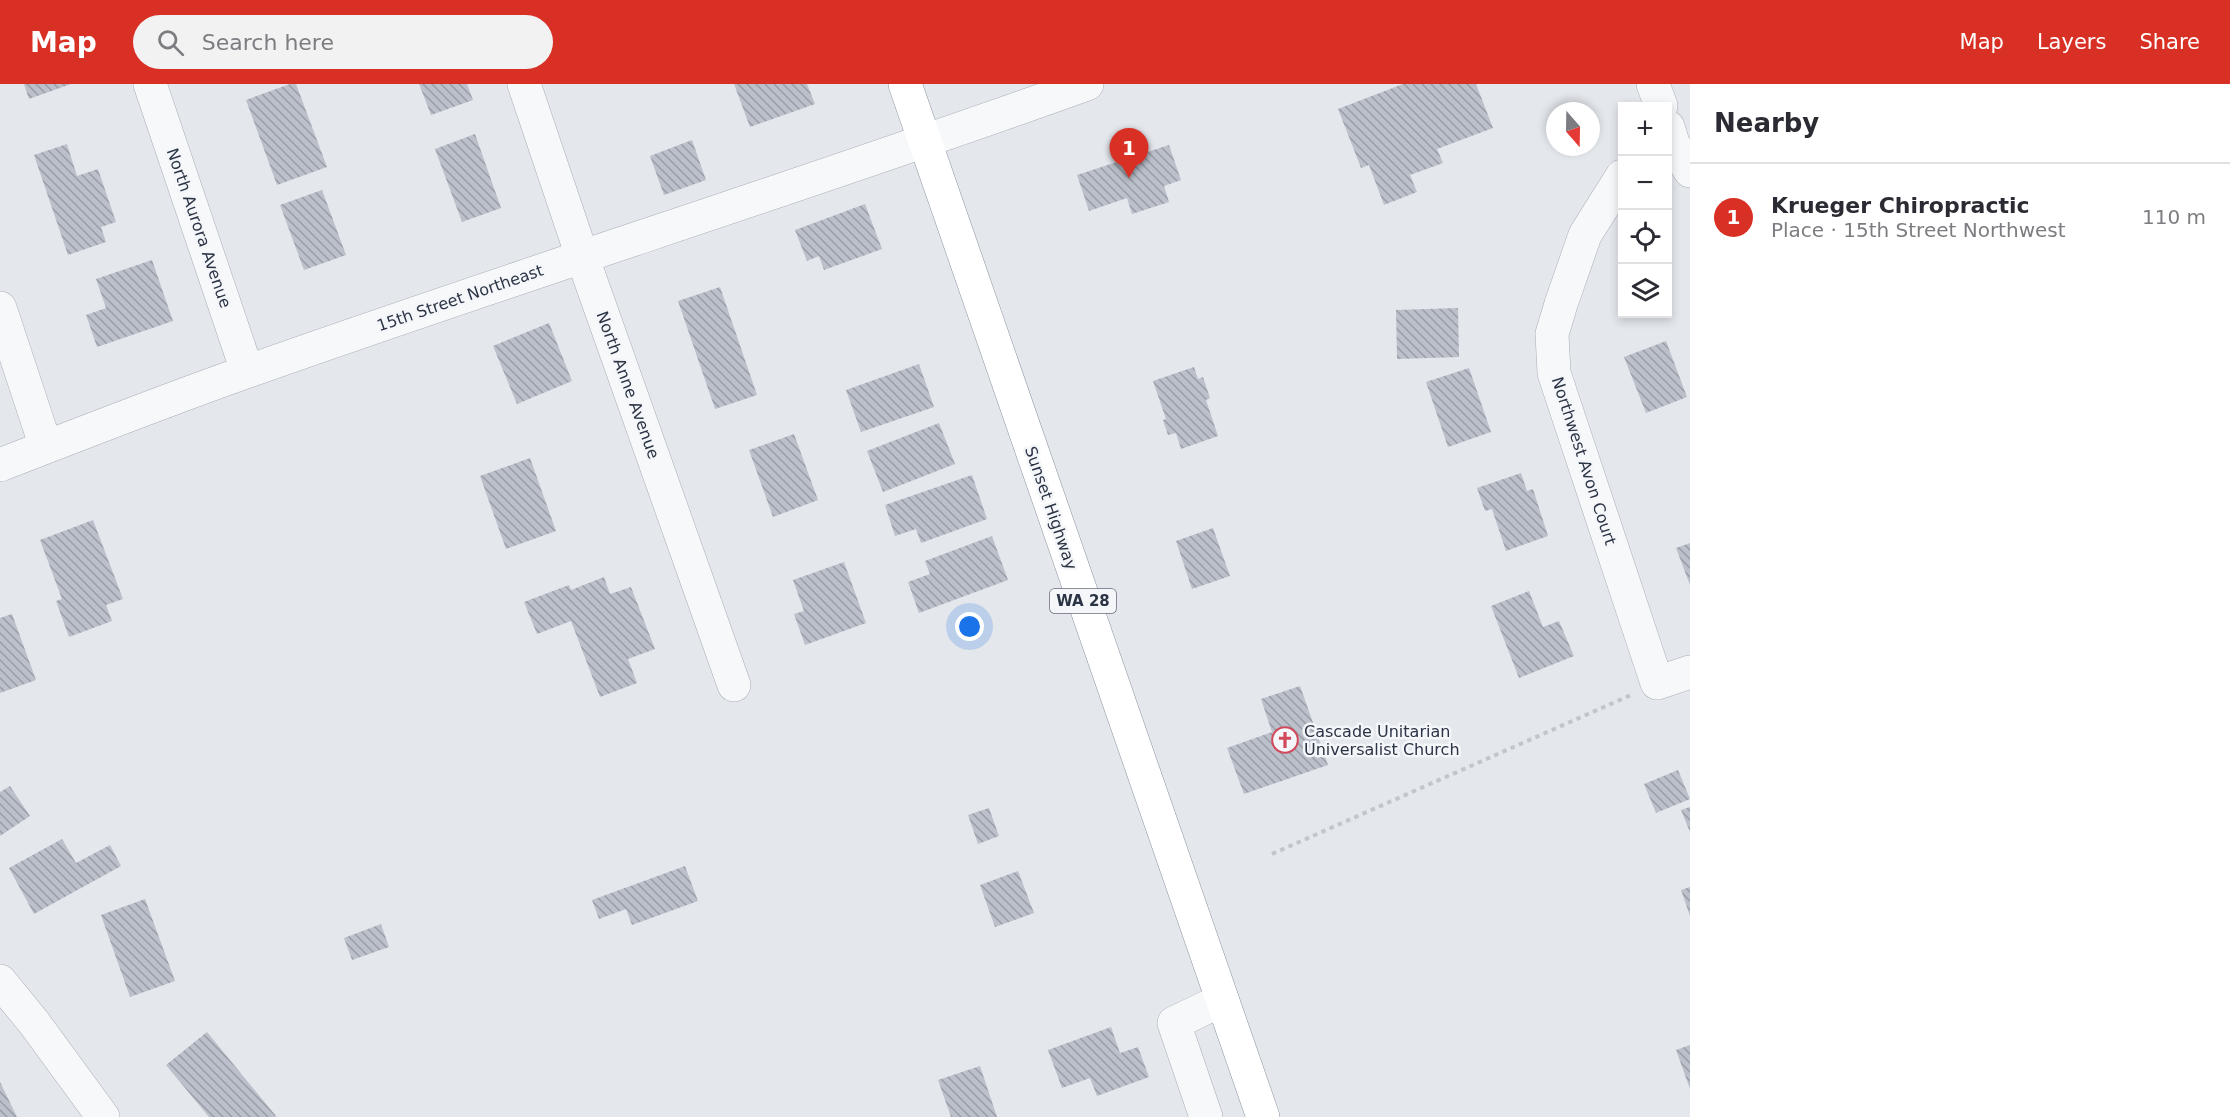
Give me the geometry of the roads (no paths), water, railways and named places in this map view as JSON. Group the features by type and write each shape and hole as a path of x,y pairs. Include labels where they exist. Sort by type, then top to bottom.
{"highway":[{"name":"Sunset Highway","path":"905,84 1263,1117"}],"street":[{"name":"North Aurora Avenue","path":"150,84 247,371"},
{"name":"North Anne Avenue","path":"524,84 582,256 735,685"},
{"name":"15th Street Northeast","path":"0,465 247,371 582,256 925,143 1087,84"},
{"path":"1653,84 1660,102"},
{"path":"1672,140 1690,171"},
{"name":"Northwest Avon Court","path":"1618,184 1585,235 1561,304 1552,334 1554,373 1657,683 1690,672"},
{"path":"0,308 46,447"},
{"path":"0,981 35,1024 103,1117"},
{"path":"1206,1117 1174,1023 1222,1000"}],"place":[{"name":"Krueger Chiropractic","path":"1129,178"},
{"name":"Cascade Unitarian Universalist Church","path":"1285,740"}]}
